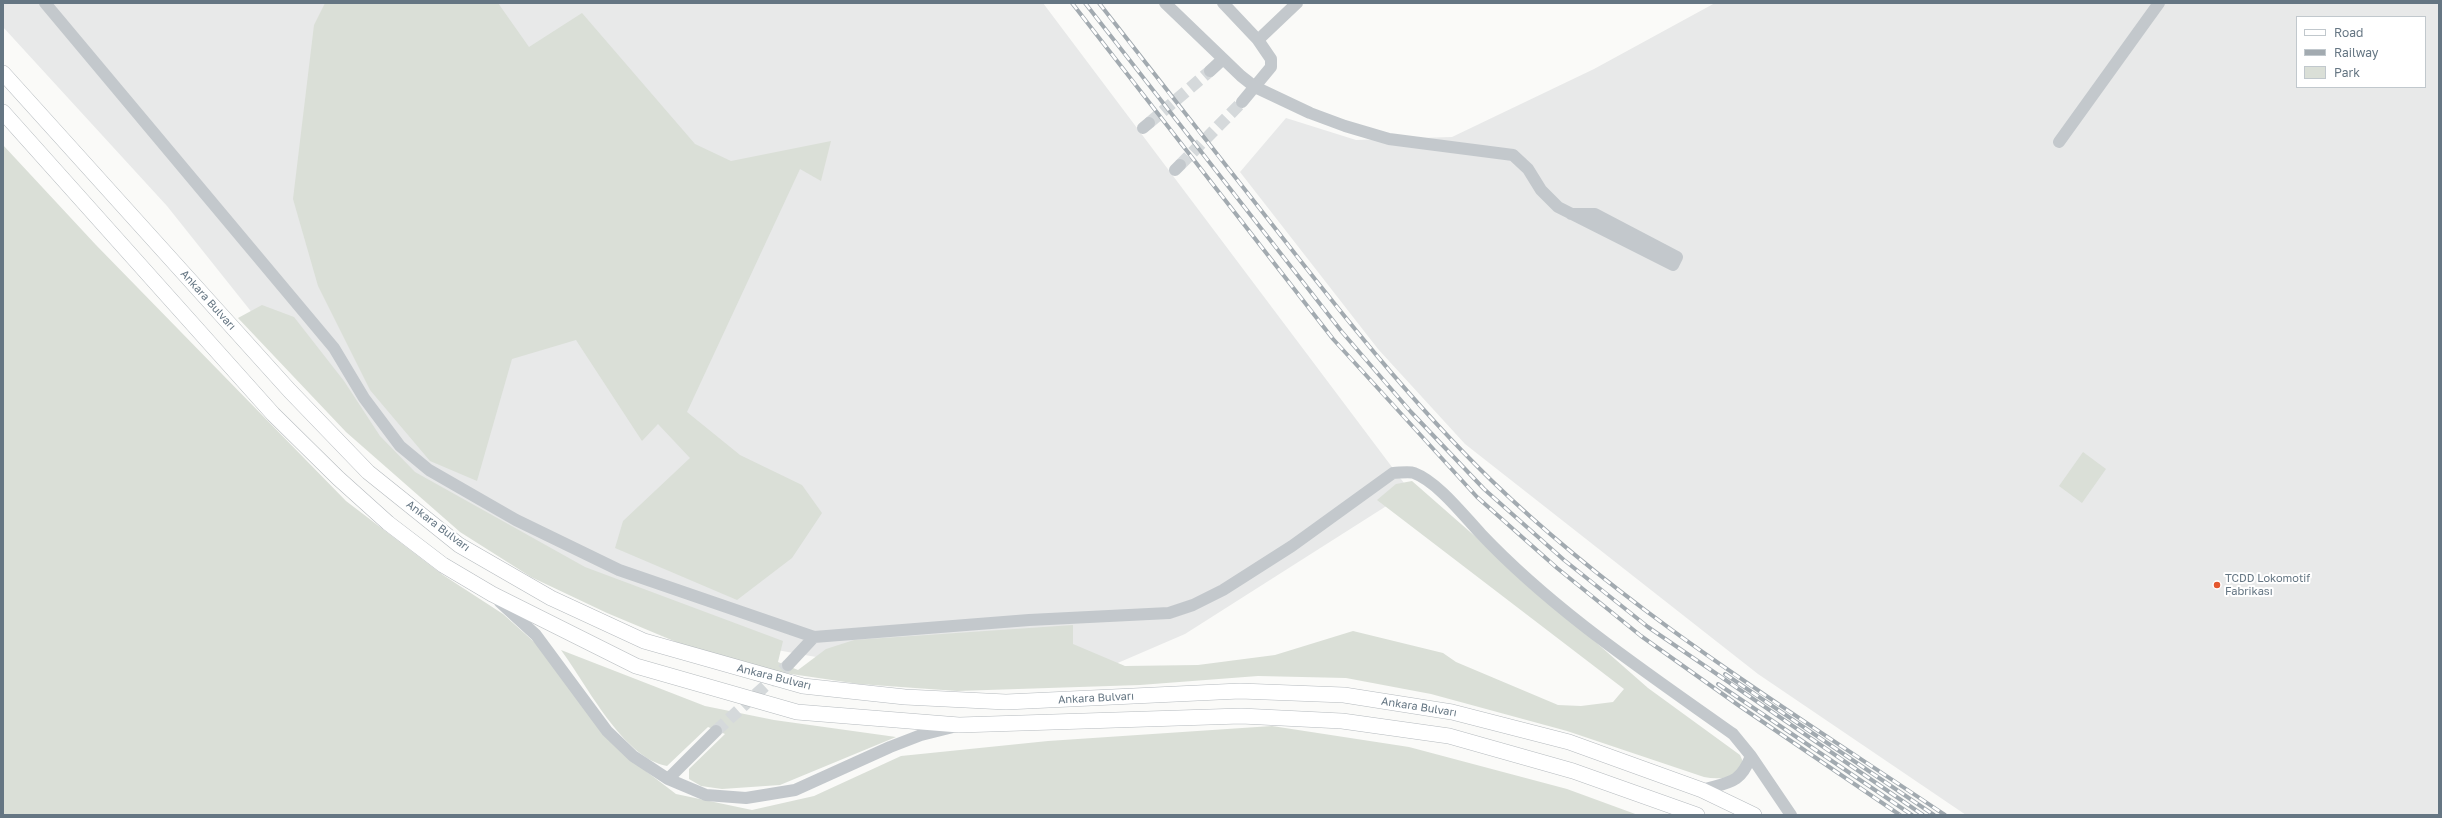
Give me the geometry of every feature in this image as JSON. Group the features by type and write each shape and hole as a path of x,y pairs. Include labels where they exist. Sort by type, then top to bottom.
{"main road":[{"name":"Ankara Bulvarı","path":"3,73 289,390 368,472 459,545 551,598 644,641 803,686 905,697 1006,702 1240,691 1344,695 1452,712 1568,742 1702,790 1754,815"},
{"name":"Ankara Bulvarı","path":"3,112 273,414 338,478 388,523 437,560 492,594 636,666 797,712 960,725 1240,716 1342,721 1449,736 1572,771 1697,815"}],"street":[{"path":"45,3 334,348 364,398 400,446 429,470 516,520 619,570 814,637 1029,620 1169,612 1193,606 1223,590 1292,546 1393,473 1414,473 1438,489 1487,540 1545,594 1596,636 1733,734 1751,756 1791,815"},
{"path":"1165,3 1223,59 1256,87 1310,113 1345,126 1389,138 1513,155 1528,169 1541,190 1558,207 1571,214 1673,265 1677,257 1595,214 1571,214"},
{"path":"1223,3 1258,40 1271,60 1271,67 1256,87 1242,102"},
{"path":"1258,40 1298,3"},
{"path":"2059,142 2159,3"},
{"path":"1210,71 1223,59"},
{"path":"492,594 536,635 607,731 634,756 668,779 706,795 746,798 795,790 890,748 921,736 960,725"},
{"path":"788,665 814,637"},
{"path":"668,779 716,731"},
{"path":"1702,790 1729,782 1744,773 1751,756"}],"shaded area":[{"path":"3,3 1043,3 1410,491 1185,634 1113,665 884,669 692,635 419,491 269,334 167,206 3,27"},
{"path":"1715,3 2439,3 2439,815 1966,815 1758,674 1465,444 1378,349 1240,172 1286,118 1356,140 1452,137 1594,69"}],"green space":[{"path":"325,3 498,3 529,47 582,13 695,144 731,161 831,141 821,181 800,169 687,412 740,455 802,485 822,513 792,558 737,600 615,548 623,521 690,458 658,424 642,441 576,340 512,359 477,481 430,461 370,390 318,286 293,199 314,25"},
{"path":"3,145 96,245 346,501 443,575 503,614 542,649 630,759 676,794 752,810 814,796 901,756 1048,741 1272,726 1409,747 1567,789 1638,815 3,815"},
{"path":"262,305 294,317 344,381 380,436 415,472 585,567 783,641 778,662 798,670 826,649 854,640 1073,625 1073,644 1125,666 1198,665 1275,655 1353,631 1443,653 1456,662 1558,705 1581,706 1613,702 1624,689 1377,500 1396,484 1412,481 1648,688 1740,755 1744,764 1736,773 1726,777 1704,777 1567,731 1431,694 1346,678 1258,676 1140,685 957,691 859,684 764,670 681,644 607,613 531,577 460,532 346,432 238,318"},
{"path":"2083,452 2106,469 2082,503 2059,486"},
{"path":"561,650 705,706 774,720 896,737 780,785 722,789 701,786 689,779 689,769 725,734 708,727 667,766 651,760 621,735 607,718"}],"tunnel":[{"path":"1149,123 1210,71"},
{"path":"1180,165 1242,102"},
{"path":"716,731 788,665"}],"railway":[{"path":"1072,3 1333,339 1477,497 1557,568 1641,636 1738,705 1900,815"},
{"path":"1085,3 1342,332 1411,412 1484,489 1564,560 1648,627 1923,815"},
{"path":"1099,3 1297,257 1377,356 1432,419 1491,480 1543,528 1597,573 1653,616 1710,658 1945,815"},
{"path":"1725,674 1934,815"},
{"path":"1718,684 1912,815"}],"place":[{"name":"TCDD Lokomotif Fabrikası","path":"2217,585"}]}
